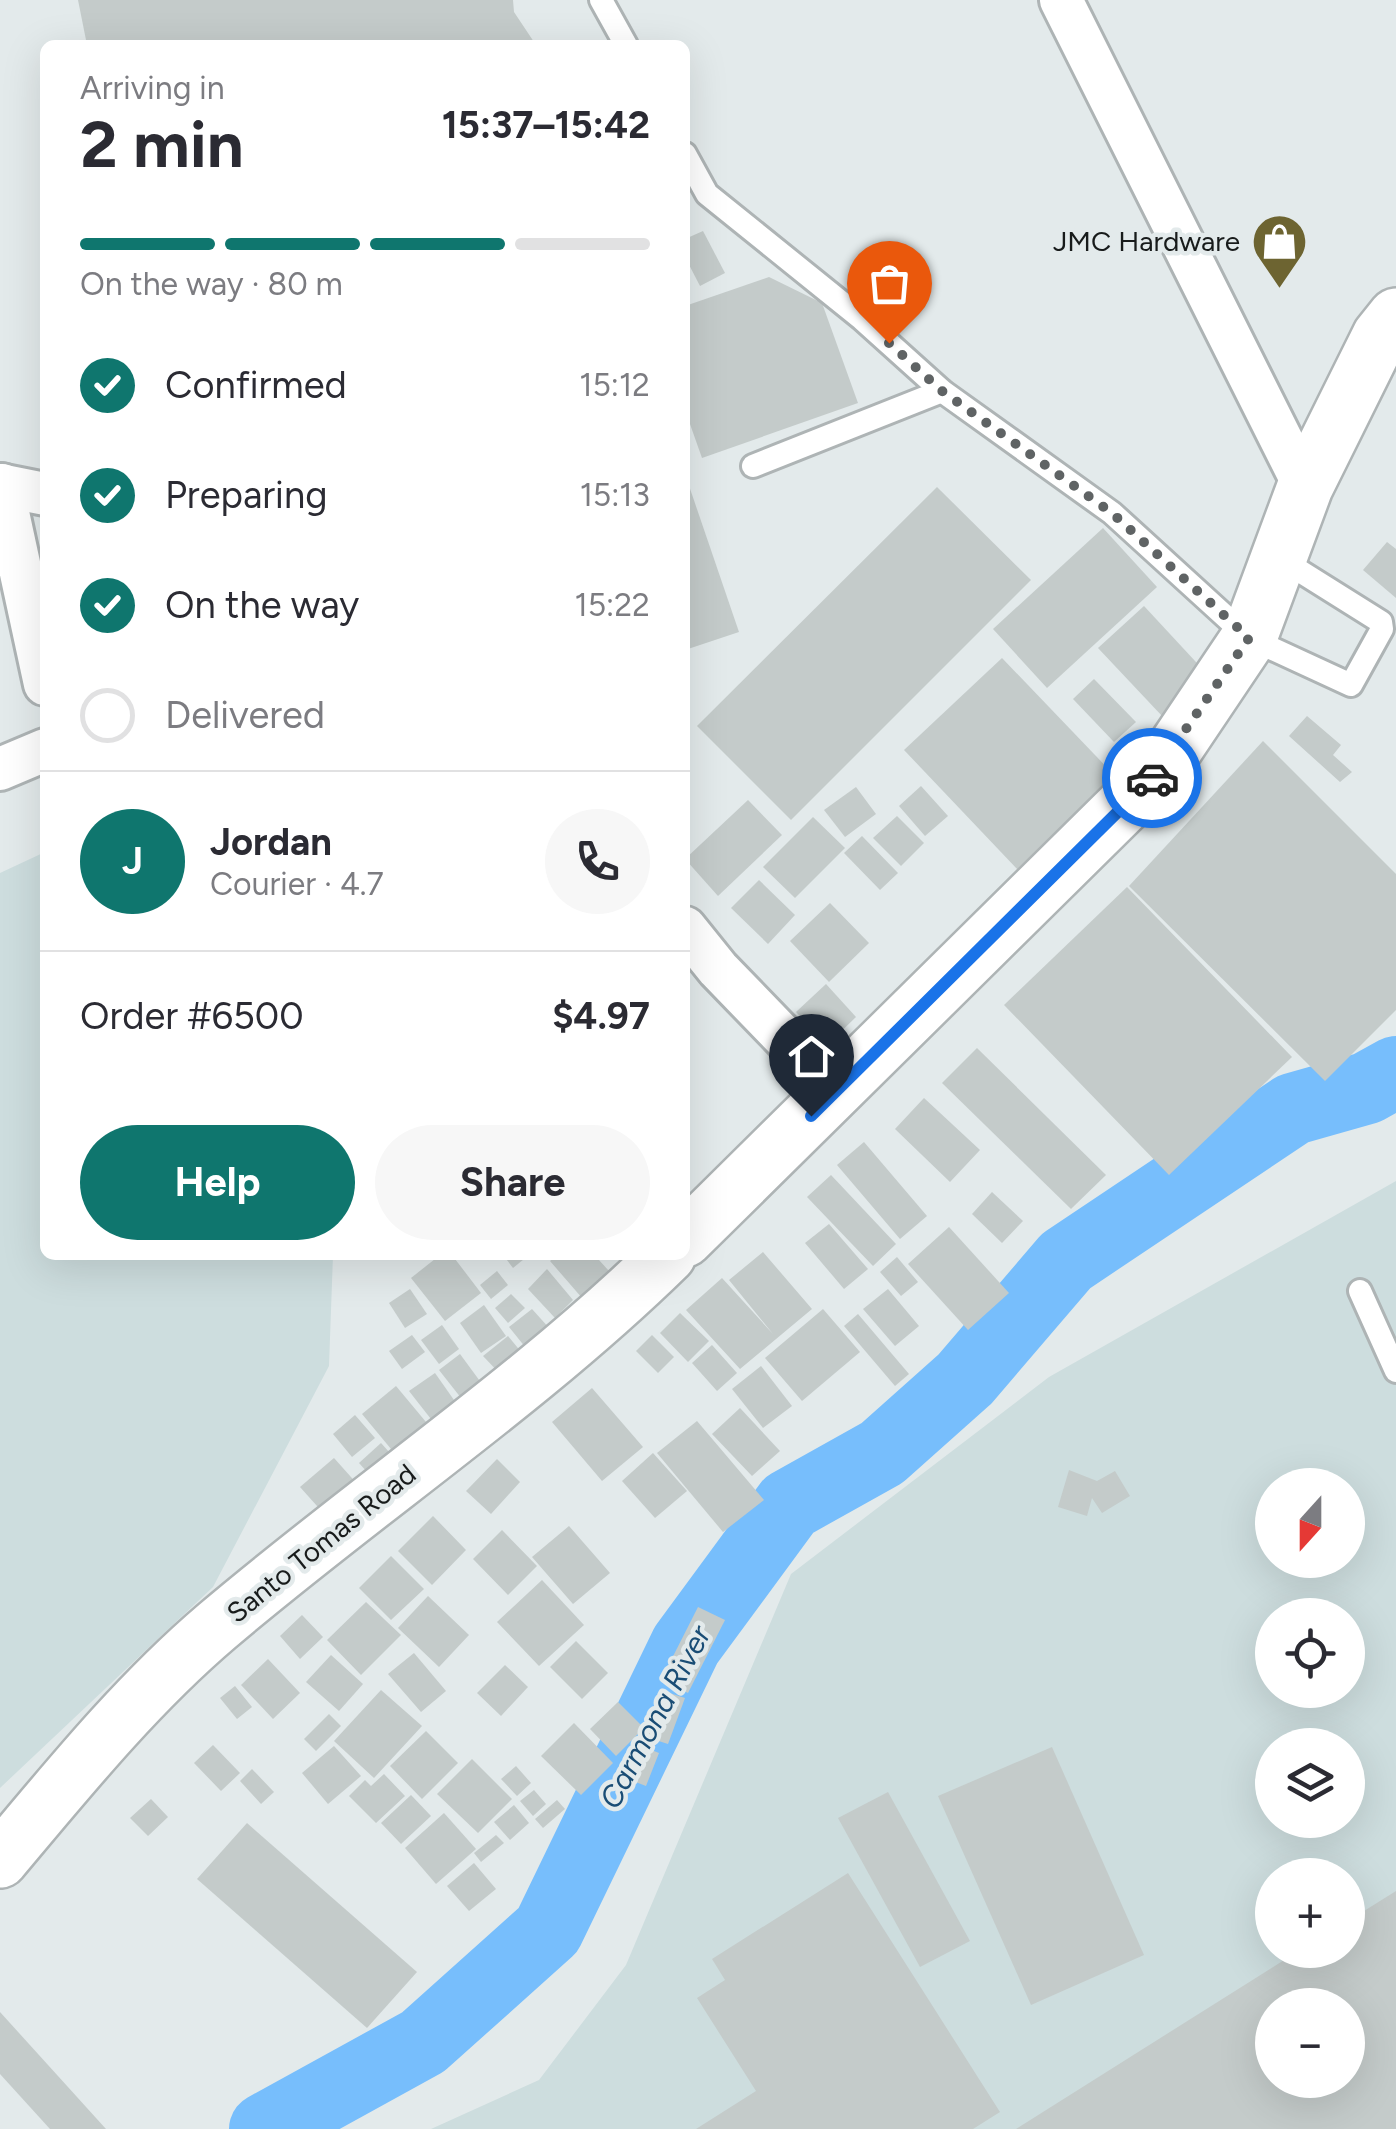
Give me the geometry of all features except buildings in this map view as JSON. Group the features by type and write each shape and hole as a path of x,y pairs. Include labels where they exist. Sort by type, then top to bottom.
{"street":[{"path":"1060,0 1305,487"},
{"path":"690,1233 1160,770 1249,638 1305,487 1380,336 1396,316"},
{"path":"40,493 1,485 40,661"},
{"path":"0,769 40,752"},
{"path":"690,934 718,969 836,1091"},
{"name":"Santo Tomas Road","path":"0,1860 102,1739 214,1628 605,1316 663,1260"}],"lane":[{"path":"601,0 623,40"},
{"path":"690,163 707,194 862,319 942,391 1112,513 1249,638 1351,685 1382,629 1374,616 1279,558"},
{"path":"753,466 942,391"},
{"path":"1360,1291 1396,1371"}],"shaded area":[{"path":"40,854 40,1260 333,1260 329,1366 213,1587 0,1788 0,873"},
{"path":"1396,1181 1396,2129 431,2129 539,2080 626,1965 791,1574 1049,1377"}],"waterway":[{"name":"Carmona River","path":"265,2129 423,2042 548,1930 686,1645 789,1505 882,1453 965,1379 1066,1261 1293,1109 1367,1088 1396,1072"}],"way so far":[{"path":"889,343 942,391 1112,513 1249,638 1152,778"}],"place":[{"name":"JMC Hardware","path":"1279,290"}],"route":[{"path":"811,1116 1152,778"}]}
